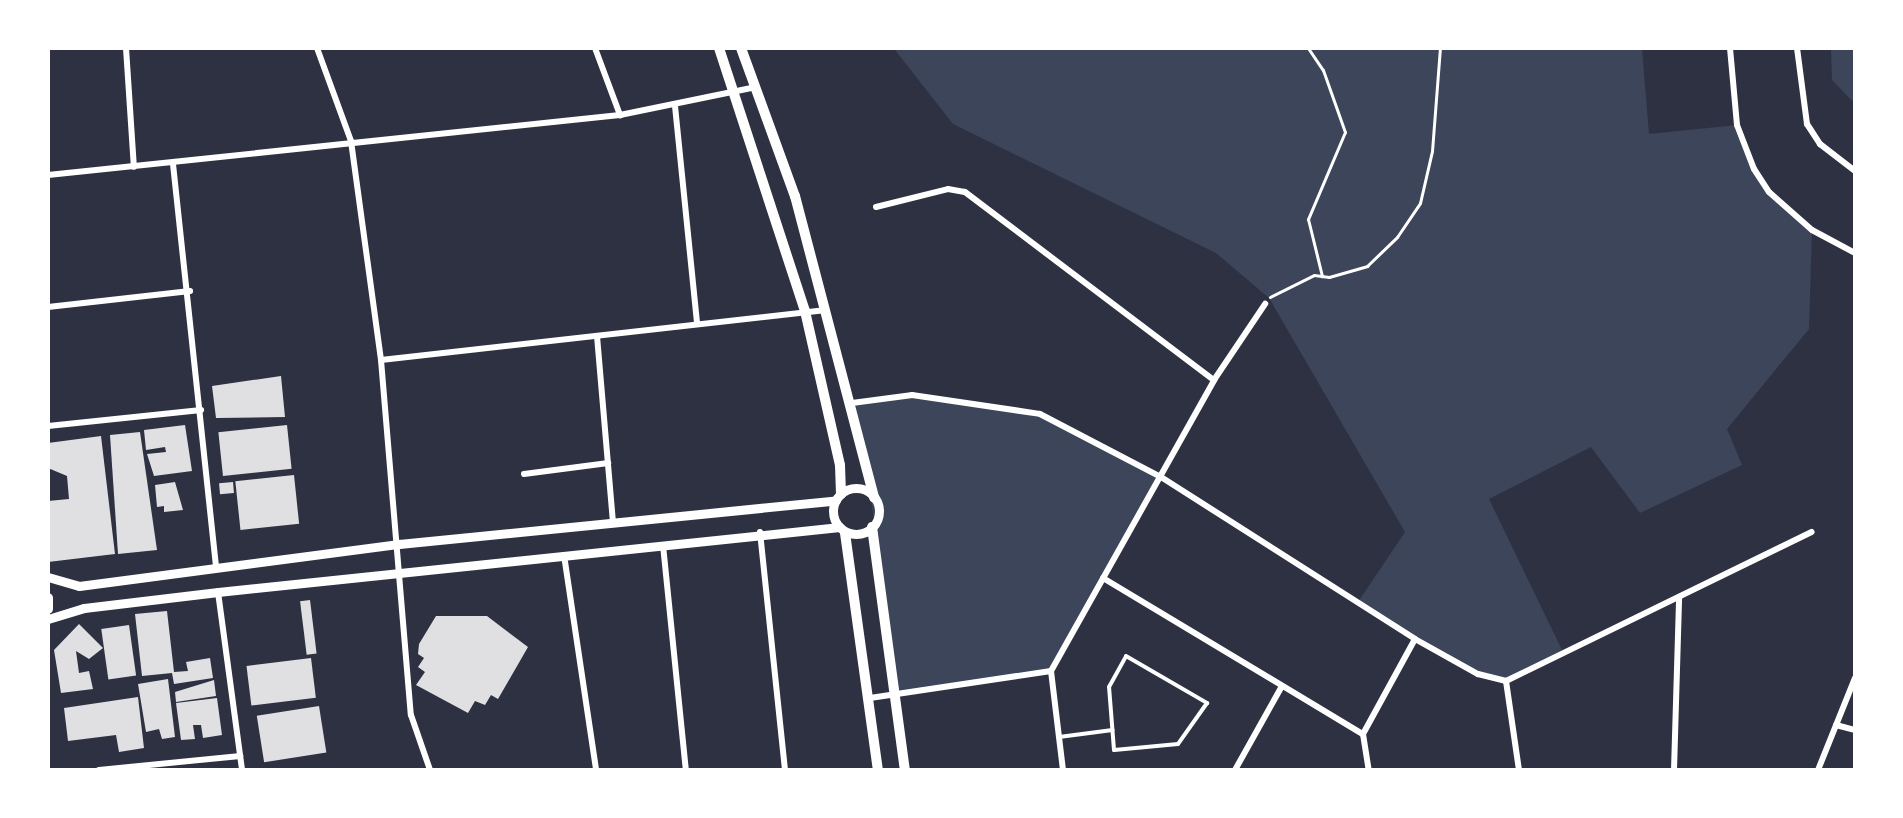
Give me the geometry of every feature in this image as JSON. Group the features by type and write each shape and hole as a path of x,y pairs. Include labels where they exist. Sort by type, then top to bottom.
{"main road":[{"path":"719,48 736,93 805,311 840,465 838,497"},
{"path":"741,48 756,87 827,309 874,498"},
{"path":"872,527 905,770"},
{"path":"842,530 870,698 878,770"},
{"path":"48,598 48,609"}],"street":[{"path":"126,48 134,167"},
{"path":"317,48 351,141 381,360 399,544 399,573 411,715 430,770"},
{"path":"595,48 620,115"},
{"path":"1730,48 1737,125 1754,169 1769,192 1804,224 1855,253"},
{"path":"1797,48 1807,124 1820,144 1855,171"},
{"path":"48,175 172,164 351,141 620,115 675,106 756,87"},
{"path":"675,106 696,324"},
{"path":"172,164 190,291 216,568"},
{"path":"876,207 948,189 965,192 1214,381"},
{"path":"48,307 190,291"},
{"path":"1063,770 1051,671 1214,381 1264,304"},
{"path":"381,360 827,309"},
{"path":"597,336 613,522"},
{"path":"852,403 912,394 1040,414 1161,477 1415,639 1478,674 1506,681 1528,666 1679,597 1812,532"},
{"path":"48,426 201,410"},
{"path":"525,474 608,463"},
{"path":"48,578 79,586 399,544 838,497 860,489 874,498 878,513 872,527 760,532 218,592 84,608 48,619"},
{"path":"838,497 833,516 842,530"},
{"path":"760,532 785,770"},
{"path":"663,544 686,770"},
{"path":"564,555 596,770"},
{"path":"1102,579 1363,734"},
{"path":"218,592 242,770"},
{"path":"1674,770 1679,597"},
{"path":"1369,770 1363,734 1415,639"},
{"path":"870,698 896,697 1051,671"},
{"path":"1818,770 1855,678"},
{"path":"1506,681 1519,770"},
{"path":"1235,770 1282,686"},
{"path":"1836,725 1855,730"},
{"path":"99,770 240,756"}],"lane":[{"path":"1126,656 1207,703 1178,744 1114,750 1113,730 1109,687 1126,656"},
{"path":"1059,737 1113,730"}],"path":[{"path":"1308,48 1323,70 1345,132 1308,219 1322,276"},
{"path":"1264,304 1287,286 1367,266 1397,237 1420,203 1432,151 1440,48"}],"shaded area":[{"path":"1642,48 1649,134 1737,125 1769,192 1812,230 1809,329 1727,429 1742,465 1640,513 1591,447 1489,499 1562,650 1506,681 1471,670 1358,602 1405,532 1269,298 1216,253 953,124 895,50"},
{"path":"1855,48 1855,104 1832,80 1831,50"},
{"path":"912,395 1040,414 1161,477 1051,671 896,697 867,466 852,403"}],"building":[{"path":"281,376 285,417 216,418 212,386"},
{"path":"185,425 192,471 154,476 147,454 166,452 165,447 146,450 144,430"},
{"path":"287,425 292,469 223,476 218,432"},
{"path":"140,432 157,550 118,554 110,435"},
{"path":"101,436 115,554 48,562 48,501 69,499 67,476 48,468 48,443"},
{"path":"294,475 299,524 240,530 235,481"},
{"path":"175,482 183,510 164,512 164,506 157,507 155,485"},
{"path":"233,482 234,493 220,494 219,483"},
{"path":"310,600 317,654 307,655 300,601"},
{"path":"167,611 174,672 188,671 186,662 210,658 213,678 174,684 172,673 142,676 135,614"},
{"path":"436,616 487,616 528,647 498,699 491,695 485,705 475,701 468,713 416,685 425,672 418,667 424,658 418,654 419,644"},
{"path":"79,624 103,648 89,659 76,651 79,673 89,671 93,689 61,693 54,650"},
{"path":"129,625 136,676 108,679 101,629"},
{"path":"311,658 316,698 251,706 246,666"},
{"path":"168,679 175,737 162,739 159,729 146,732 138,684"},
{"path":"214,680 216,696 176,702 175,692"},
{"path":"138,697 144,748 119,752 116,735 68,741 64,708"},
{"path":"217,698 222,735 203,738 201,725 193,725 195,739 181,740 176,703"},
{"path":"319,706 326,752 264,762 257,716"}]}
